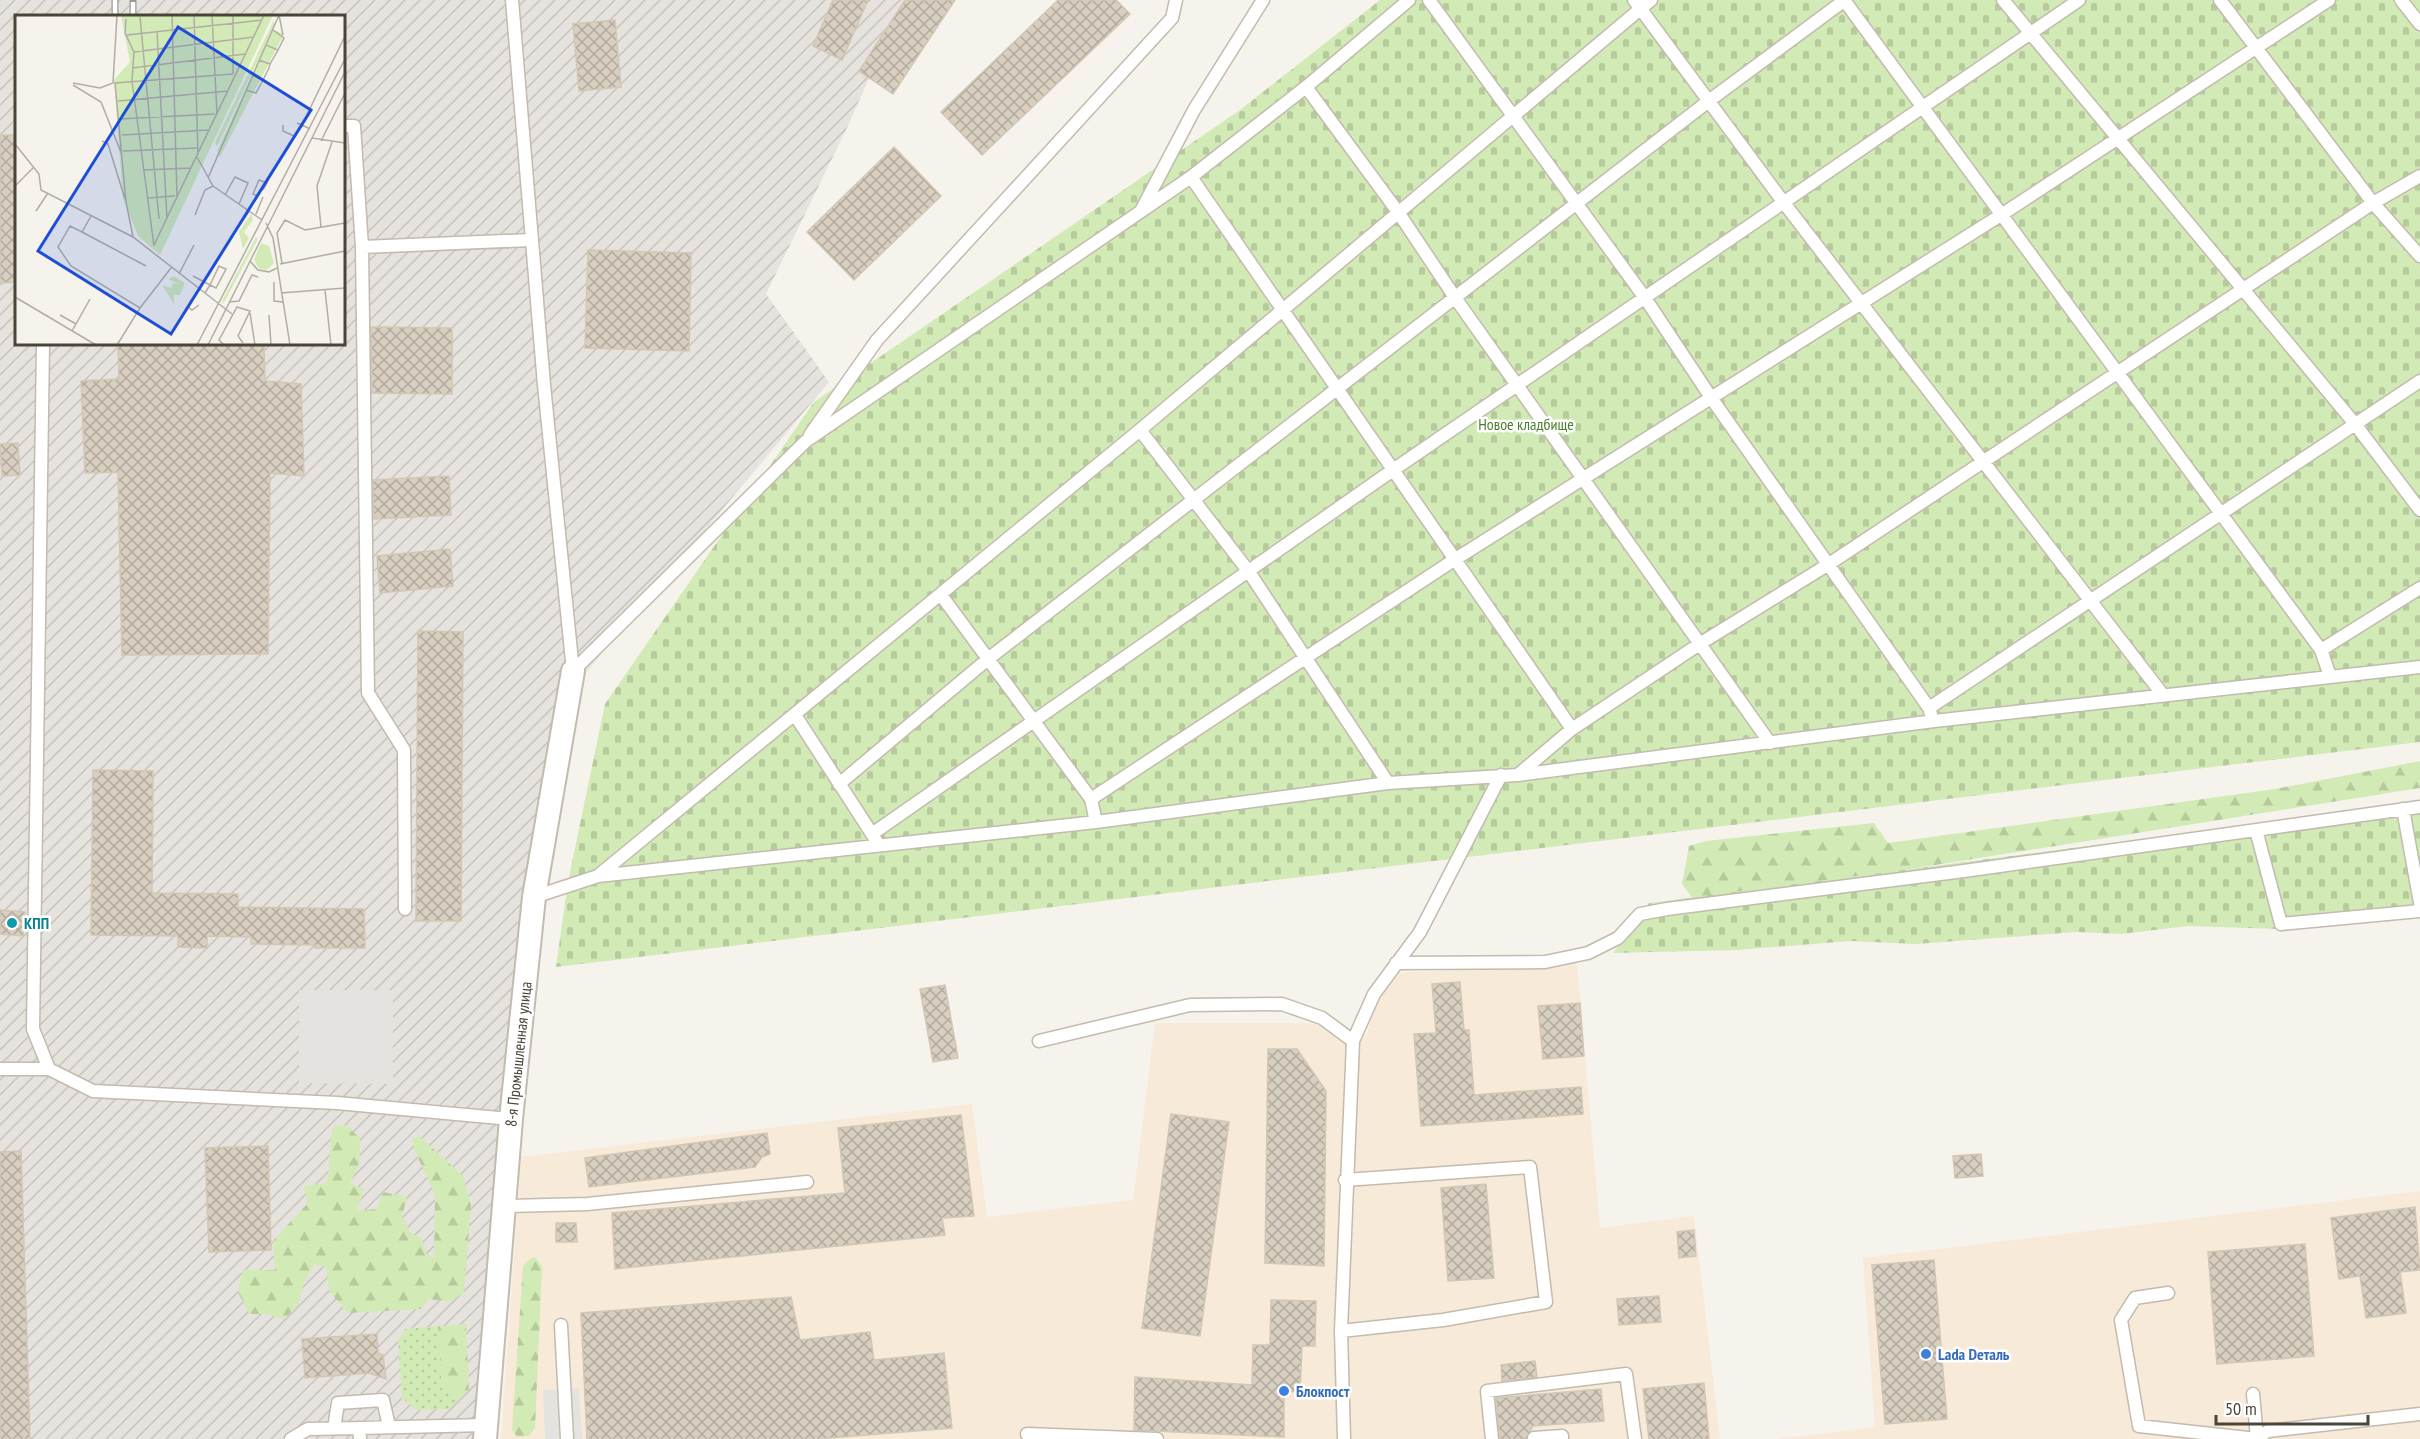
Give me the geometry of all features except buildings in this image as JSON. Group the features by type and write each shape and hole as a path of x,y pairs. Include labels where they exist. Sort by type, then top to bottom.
{"street":[{"name":"8-я Промышленная улица","path":"486,1432 511,1119 534,897 573,671"}],"lane":[{"path":"512,0 531,240 573,671"},
{"path":"806,441 877,340 1172,18 1176,0"},
{"path":"1142,210 1194,110 1263,0"},
{"path":"573,671 806,441 1191,177 1306,87 1409,0"},
{"path":"1429,0 1645,298 1712,399 1929,708 1934,721"},
{"path":"598,876 1140,430 1511,116 1638,4 1651,0"},
{"path":"839,784 988,659 1578,205 1710,100 1844,0 2321,650 2330,676"},
{"path":"2003,0 2355,424 2420,510"},
{"path":"875,839 1034,720 1393,470 1784,203 1922,105 2079,0"},
{"path":"2220,0 2373,203 2420,256"},
{"path":"1091,799 1454,560 2001,215 2329,0"},
{"path":"2401,0 2420,24"},
{"path":"1638,4 1784,203 2163,695"},
{"path":"1306,87 1398,212 1456,299 1770,743"},
{"path":"345,126 354,126 362,247 368,693 404,750 405,909"},
{"path":"1518,775 1572,729 1701,643 1829,564 2373,203 2420,176"},
{"path":"1191,177 1572,729"},
{"path":"362,247 531,240"},
{"path":"43,345 33,1029 49,1069"},
{"path":"1929,708 2420,381"},
{"path":"1140,430 1249,572 1388,783"},
{"path":"2321,650 2420,588"},
{"path":"941,595 1091,799 1096,822"},
{"path":"534,897 598,876 875,839 1096,822 1388,783 1518,775 1934,721 2420,667"},
{"path":"795,715 875,839"},
{"path":"1344,1439 1341,1331 1345,1180 1353,1041 1374,994 1420,932 1501,776"},
{"path":"1396,963 1545,962 1588,953 1618,938 1640,914 1667,909 1964,871 2420,807"},
{"path":"2403,809 2420,903"},
{"path":"2256,830 2282,924 2420,911"},
{"path":"1039,1041 1190,1005 1282,1004 1322,1018 1353,1041"},
{"path":"0,1069 49,1069 93,1091 337,1103 511,1119"},
{"path":"1341,1331 1443,1320 1546,1302 1530,1167 1345,1180"},
{"path":"504,1206 587,1204 807,1182"},
{"path":"2168,1293 2135,1298 2121,1320 2139,1426 2257,1438 2268,1431 2420,1414"},
{"path":"561,1324 567,1439"},
{"path":"1492,1439 1486,1391 1626,1374 1635,1439"},
{"path":"2253,1394 2257,1438"},
{"path":"334,1428 338,1403 382,1400 389,1426"},
{"path":"291,1439 308,1429 334,1428 359,1434 389,1426 486,1432"},
{"path":"1027,1434 1157,1439"},
{"path":"1534,1438 1562,1436 1562,1439"}],"shaded area":[{"path":"0,0 904,0 846,130 766,294 829,382 563,700 482,1439 0,1439"},
{"path":"1577,963 1600,1228 1694,1216 1720,1439 501,1439 521,1157 972,1104 987,1217 1133,1200 1155,1023 1310,1023 1366,1036 1378,999 1400,973"},
{"path":"299,990 393,990 393,1084 299,1083"},
{"path":"2420,1191 2420,1439 1776,1439 1875,1427 1863,1258"},
{"path":"579,1388 582,1439 545,1439 543,1390"}],"green space":[{"name":"Новое кладбище","path":"1380,0 2420,0 2420,742 556,967 568,882 605,704 814,402 1240,110"},
{"path":"2420,761 2420,788 1696,903 1682,884 1689,846 1706,841 1874,823 1888,843 2275,789"},
{"path":"2420,803 2420,917 2278,929 2188,926 2121,934 2077,932 1916,944 1851,941 1737,950 1613,953 1649,903"},
{"path":"346,1125 360,1138 360,1162 350,1183 364,1189 357,1211 377,1209 383,1192 407,1197 402,1216 410,1232 422,1239 426,1253 434,1259 435,1195 414,1149 412,1139 419,1136 463,1176 471,1205 464,1293 449,1302 429,1299 421,1309 348,1313 329,1291 326,1267 314,1265 304,1282 299,1303 285,1319 266,1314 249,1314 238,1292 243,1270 275,1270 273,1241 307,1204 304,1186 326,1183 334,1126"},
{"path":"531,1258 536,1258 542,1267 535,1428 529,1436 517,1437 512,1430 523,1266"},
{"path":"466,1324 469,1389 459,1400 442,1389 438,1326"},
{"path":"438,1326 442,1389 459,1400 449,1409 417,1410 402,1398 398,1340 405,1329"}],"railway":[{"path":"115,0 115,15"},
{"path":"133,0 133,15"}],"place":[{"name":"КПП","path":"12,923"},
{"name":"Lada Dеталь","path":"1926,1354"},
{"name":"Блокпост","path":"1284,1391"}]}
